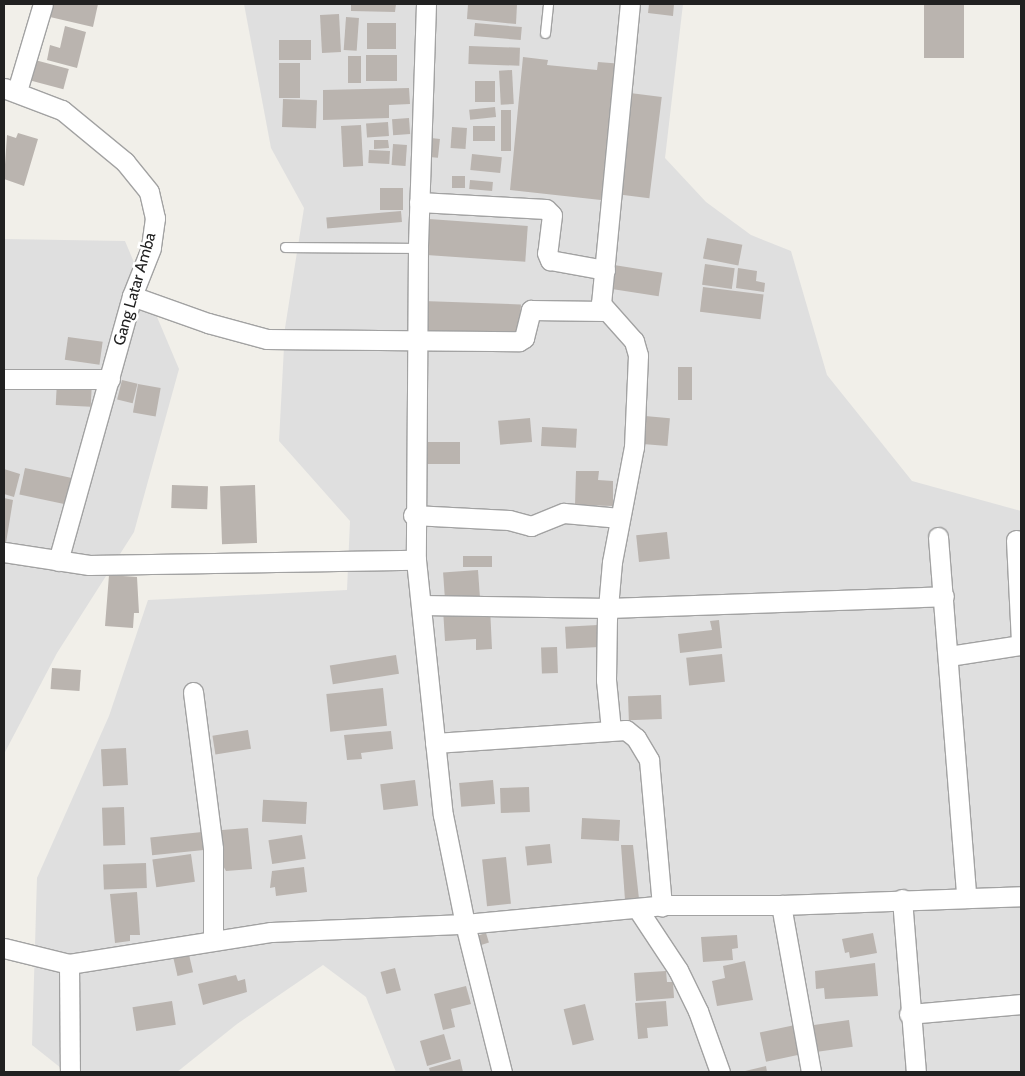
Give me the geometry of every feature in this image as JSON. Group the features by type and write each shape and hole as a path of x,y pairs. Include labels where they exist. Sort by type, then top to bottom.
{"street":[{"path":"10,90 43,4"},
{"path":"426,4 416,339 413,515 416,560 443,815 465,924 502,1072"},
{"path":"604,311 605,270 630,4"},
{"name":"Gang Latar Amba","path":"10,90 62,110 125,162 149,192 155,218 151,248 132,296 58,561"},
{"path":"419,202 546,210 552,215 547,253 550,260 605,270"},
{"path":"132,296 208,323 267,338 520,342 524,338 531,310 604,311 626,330 638,355 634,447 620,518 608,608 606,680 611,730"},
{"path":"4,379 110,378"},
{"path":"413,515 509,520 531,526 564,513 620,518"},
{"path":"938,537 949,656 966,896"},
{"path":"949,656 1021,644 1016,540"},
{"path":"4,552 89,565 416,560"},
{"path":"422,605 608,608 944,596"},
{"path":"193,692 213,849 213,940"},
{"path":"435,743 626,730 636,738 649,760 662,906"},
{"path":"4,948 69,964 271,932 465,924 662,906 781,905 966,896 1021,896"},
{"path":"902,899 909,1014 916,1072"},
{"path":"781,905 811,1072"},
{"path":"637,908 678,970 698,1011 720,1072"},
{"path":"69,964 70,1072"},
{"path":"909,1014 1021,1004"}],"lane":[{"path":"545,33 548,4"},
{"path":"285,247 418,248"}],"shaded area":[{"path":"244,4 683,4 665,158 706,202 751,235 791,251 827,375 912,481 1021,511 1021,1072 396,1072 366,997 323,965 237,1024 177,1072 66,1072 32,1045 37,878 109,716 148,600 347,590 350,521 279,441 285,328 304,208 271,148"},
{"path":"4,239 125,241 179,369 134,532 57,653 4,754"}],"building":[{"path":"53,4 98,4 93,27 50,17"},
{"path":"351,4 396,4 395,12 351,11"},
{"path":"468,4 517,4 516,24 467,19"},
{"path":"649,4 674,4 673,16 648,13"},
{"path":"924,4 964,4 964,58 924,58"},
{"path":"339,14 341,52 322,53 320,15"},
{"path":"346,17 359,18 357,51 344,50"},
{"path":"367,23 396,23 396,49 367,49"},
{"path":"475,23 522,27 521,40 474,36"},
{"path":"65,26 86,32 77,68 47,60 50,45 60,48"},
{"path":"279,40 311,40 311,60 279,60"},
{"path":"469,46 520,48 519,66 468,64"},
{"path":"366,55 397,55 397,81 366,81"},
{"path":"348,56 361,56 361,83 348,83"},
{"path":"523,57 548,60 547,65 597,70 598,62 623,64 610,201 510,190"},
{"path":"35,60 69,69 63,89 30,80"},
{"path":"279,63 300,63 300,98 279,98"},
{"path":"512,70 514,104 501,105 499,71"},
{"path":"475,81 495,81 495,102 475,102"},
{"path":"409,88 410,104 389,105 389,118 323,120 323,90"},
{"path":"630,93 662,97 649,198 618,194"},
{"path":"283,99 317,100 316,128 282,127"},
{"path":"495,107 496,117 470,120 469,110"},
{"path":"501,110 511,110 511,151 501,151"},
{"path":"409,118 410,134 393,135 392,119"},
{"path":"388,122 389,136 367,138 366,124"},
{"path":"361,125 363,166 343,167 341,126"},
{"path":"473,126 495,126 495,141 473,141"},
{"path":"452,127 467,128 465,149 451,148"},
{"path":"18,133 38,139 24,186 4,179 7,135 16,138"},
{"path":"431,138 440,139 438,158 429,157"},
{"path":"374,140 388,140 389,148 374,149"},
{"path":"393,144 407,145 406,166 392,165"},
{"path":"369,150 390,151 389,164 368,163"},
{"path":"472,154 502,157 500,173 470,170"},
{"path":"452,176 465,176 465,188 452,188"},
{"path":"470,180 493,182 492,191 469,189"},
{"path":"380,188 403,188 403,210 380,210"},
{"path":"401,211 402,222 327,228 326,218"},
{"path":"429,219 528,226 525,262 426,255"},
{"path":"707,238 742,245 738,265 703,259"},
{"path":"705,264 735,268 732,289 702,285"},
{"path":"614,265 662,273 659,296 610,289"},
{"path":"738,268 757,271 756,281 765,283 764,292 736,288"},
{"path":"703,287 764,294 760,319 700,312"},
{"path":"423,301 521,304 520,340 422,337"},
{"path":"68,337 103,342 99,365 65,360"},
{"path":"678,367 692,367 692,400 678,400"},
{"path":"122,380 138,384 133,403 117,399"},
{"path":"57,381 92,383 91,407 56,405"},
{"path":"138,384 161,388 156,417 133,413"},
{"path":"645,416 670,418 667,446 643,444"},
{"path":"530,418 532,442 500,445 498,421"},
{"path":"542,427 577,429 576,448 541,446"},
{"path":"423,442 460,442 460,464 423,464"},
{"path":"25,468 72,478 66,504 19,494"},
{"path":"4,469 20,474 14,497 4,494"},
{"path":"576,471 599,471 598,480 613,481 613,506 575,505"},
{"path":"172,485 208,486 207,509 171,508"},
{"path":"255,485 257,543 222,544 220,486"},
{"path":"4,498 13,500 6,543 4,543"},
{"path":"667,532 670,559 639,562 636,535"},
{"path":"463,556 492,556 492,567 463,567"},
{"path":"478,570 480,598 445,600 443,572"},
{"path":"109,575 137,577 139,613 134,613 133,628 105,626"},
{"path":"490,607 492,649 476,650 476,639 445,641 443,609"},
{"path":"719,620 722,648 680,653 678,634 712,630 710,621"},
{"path":"598,625 599,647 566,649 565,627"},
{"path":"557,647 558,673 542,674 541,648"},
{"path":"722,654 725,682 689,686 686,658"},
{"path":"396,655 399,674 333,684 330,665"},
{"path":"52,668 81,670 79,691 51,689"},
{"path":"383,688 387,726 330,732 326,694"},
{"path":"661,695 662,719 629,720 628,696"},
{"path":"248,730 251,749 215,754 212,736"},
{"path":"391,731 393,749 361,753 362,759 347,760 344,735"},
{"path":"126,748 128,785 103,786 101,749"},
{"path":"415,780 418,806 383,810 380,784"},
{"path":"493,780 495,804 461,807 459,783"},
{"path":"529,787 530,812 501,813 500,788"},
{"path":"263,800 307,802 306,824 262,822"},
{"path":"124,807 125,845 103,846 102,808"},
{"path":"582,818 620,820 619,841 581,839"},
{"path":"248,828 252,869 226,871 222,864 222,830"},
{"path":"202,832 204,850 152,855 150,837"},
{"path":"302,835 306,859 272,864 268,840"},
{"path":"550,844 552,863 527,866 525,847"},
{"path":"621,845 633,845 639,899 625,900"},
{"path":"191,854 195,882 156,887 152,859"},
{"path":"506,857 511,904 487,906 482,860"},
{"path":"146,863 147,888 104,889 103,865"},
{"path":"304,867 307,892 276,896 275,887 270,888 272,871"},
{"path":"137,892 140,935 130,935 130,941 115,943 110,894"},
{"path":"486,933 489,943 480,945 477,936"},
{"path":"873,933 877,953 850,958 849,952 845,953 842,939"},
{"path":"737,935 738,948 732,949 733,960 703,962 701,937"},
{"path":"187,946 193,972 177,976 171,950"},
{"path":"745,961 753,1000 717,1006 712,981 725,978 723,966"},
{"path":"875,963 878,996 825,999 824,988 816,989 815,971"},
{"path":"395,968 401,990 386,994 381,972"},
{"path":"666,971 667,982 673,982 674,998 636,1001 634,973"},
{"path":"236,975 238,981 245,979 247,992 203,1005 198,984"},
{"path":"466,986 471,1004 451,1009 455,1027 443,1030 434,994"},
{"path":"172,1001 176,1025 136,1031 132,1007"},
{"path":"666,1001 668,1026 647,1028 648,1038 638,1039 635,1003"},
{"path":"585,1004 594,1040 573,1045 564,1009"},
{"path":"849,1020 853,1047 814,1052 810,1025"},
{"path":"795,1025 801,1054 766,1062 760,1032"},
{"path":"444,1034 451,1059 427,1066 420,1041"},
{"path":"460,1059 463,1072 430,1072 429,1068"},
{"path":"766,1066 767,1072 741,1072"}]}
